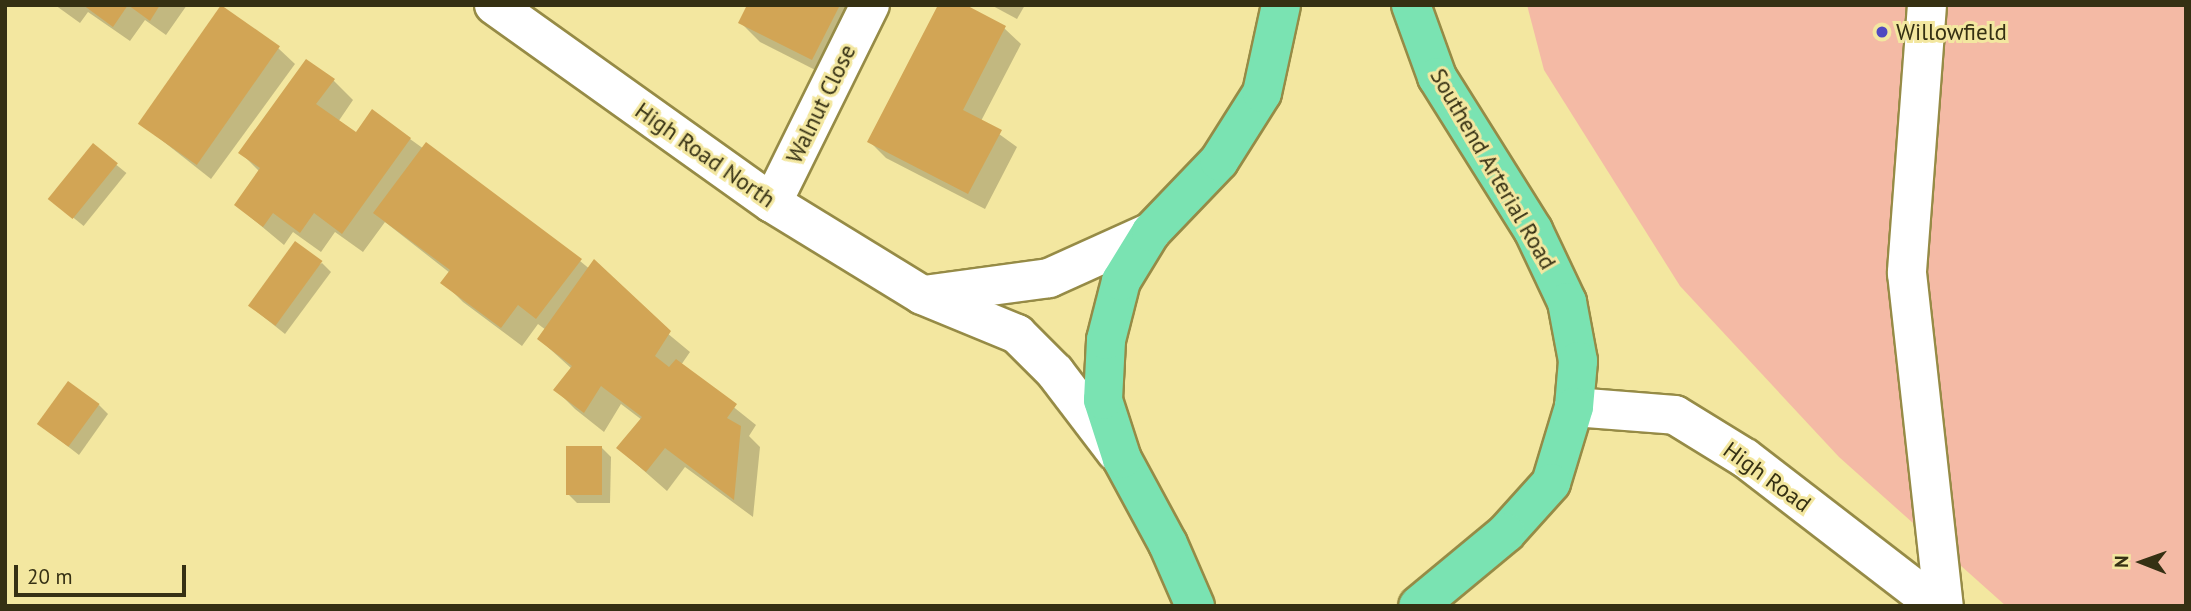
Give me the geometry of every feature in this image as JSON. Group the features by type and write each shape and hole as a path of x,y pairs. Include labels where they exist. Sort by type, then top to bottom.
{"highway":[{"path":"1195,606 1168,544 1122,459 1104,400 1107,340 1121,281 1152,232 1219,161 1262,93 1281,5"},
{"name":"Southend Arterial Road","path":"1411,5 1437,77 1533,230 1567,302 1578,361 1574,407 1551,483 1506,533 1418,606"}],"street":[{"name":"High Road North","path":"494,5 772,203 922,295 1017,334 1055,372 1122,459"},
{"name":"Walnut Close","path":"772,203 870,5"},
{"path":"1927,5 1907,274 1944,606"},
{"path":"922,295 1049,278 1152,232"},
{"name":"High Road","path":"1574,407 1675,415 1745,458 1937,606"}],"shaded area":[{"path":"1527,5 2186,5 2186,606 2006,606 1839,457 1680,286 1544,70"}],"building":[{"path":"83,5 128,5 113,27"},
{"path":"128,5 160,5 150,21"},
{"path":"221,5 280,46 197,165 138,124"},
{"path":"747,5 840,5 812,60 738,23"},
{"path":"938,5 966,5 1006,26 963,110 1002,130 968,194 867,142"},
{"path":"306,59 335,79 316,104 356,132 372,109 411,138 342,234 314,213 300,233 273,213 263,227 234,205 260,168 238,153"},
{"path":"426,142 582,259 536,319 518,305 501,328 440,283 450,270 373,213"},
{"path":"93,143 118,163 73,219 48,199"},
{"path":"295,241 323,261 275,326 248,306"},
{"path":"594,259 671,331 655,356 669,367 676,359 737,404 727,418 741,426 734,500 665,448 646,472 616,448 642,417 601,386 584,413 553,390 572,366 537,339"},
{"path":"68,381 100,404 68,447 37,424"},
{"path":"566,446 602,446 602,495 566,495"}],"place":[{"name":"Willowfield","path":"1882,32"}]}
